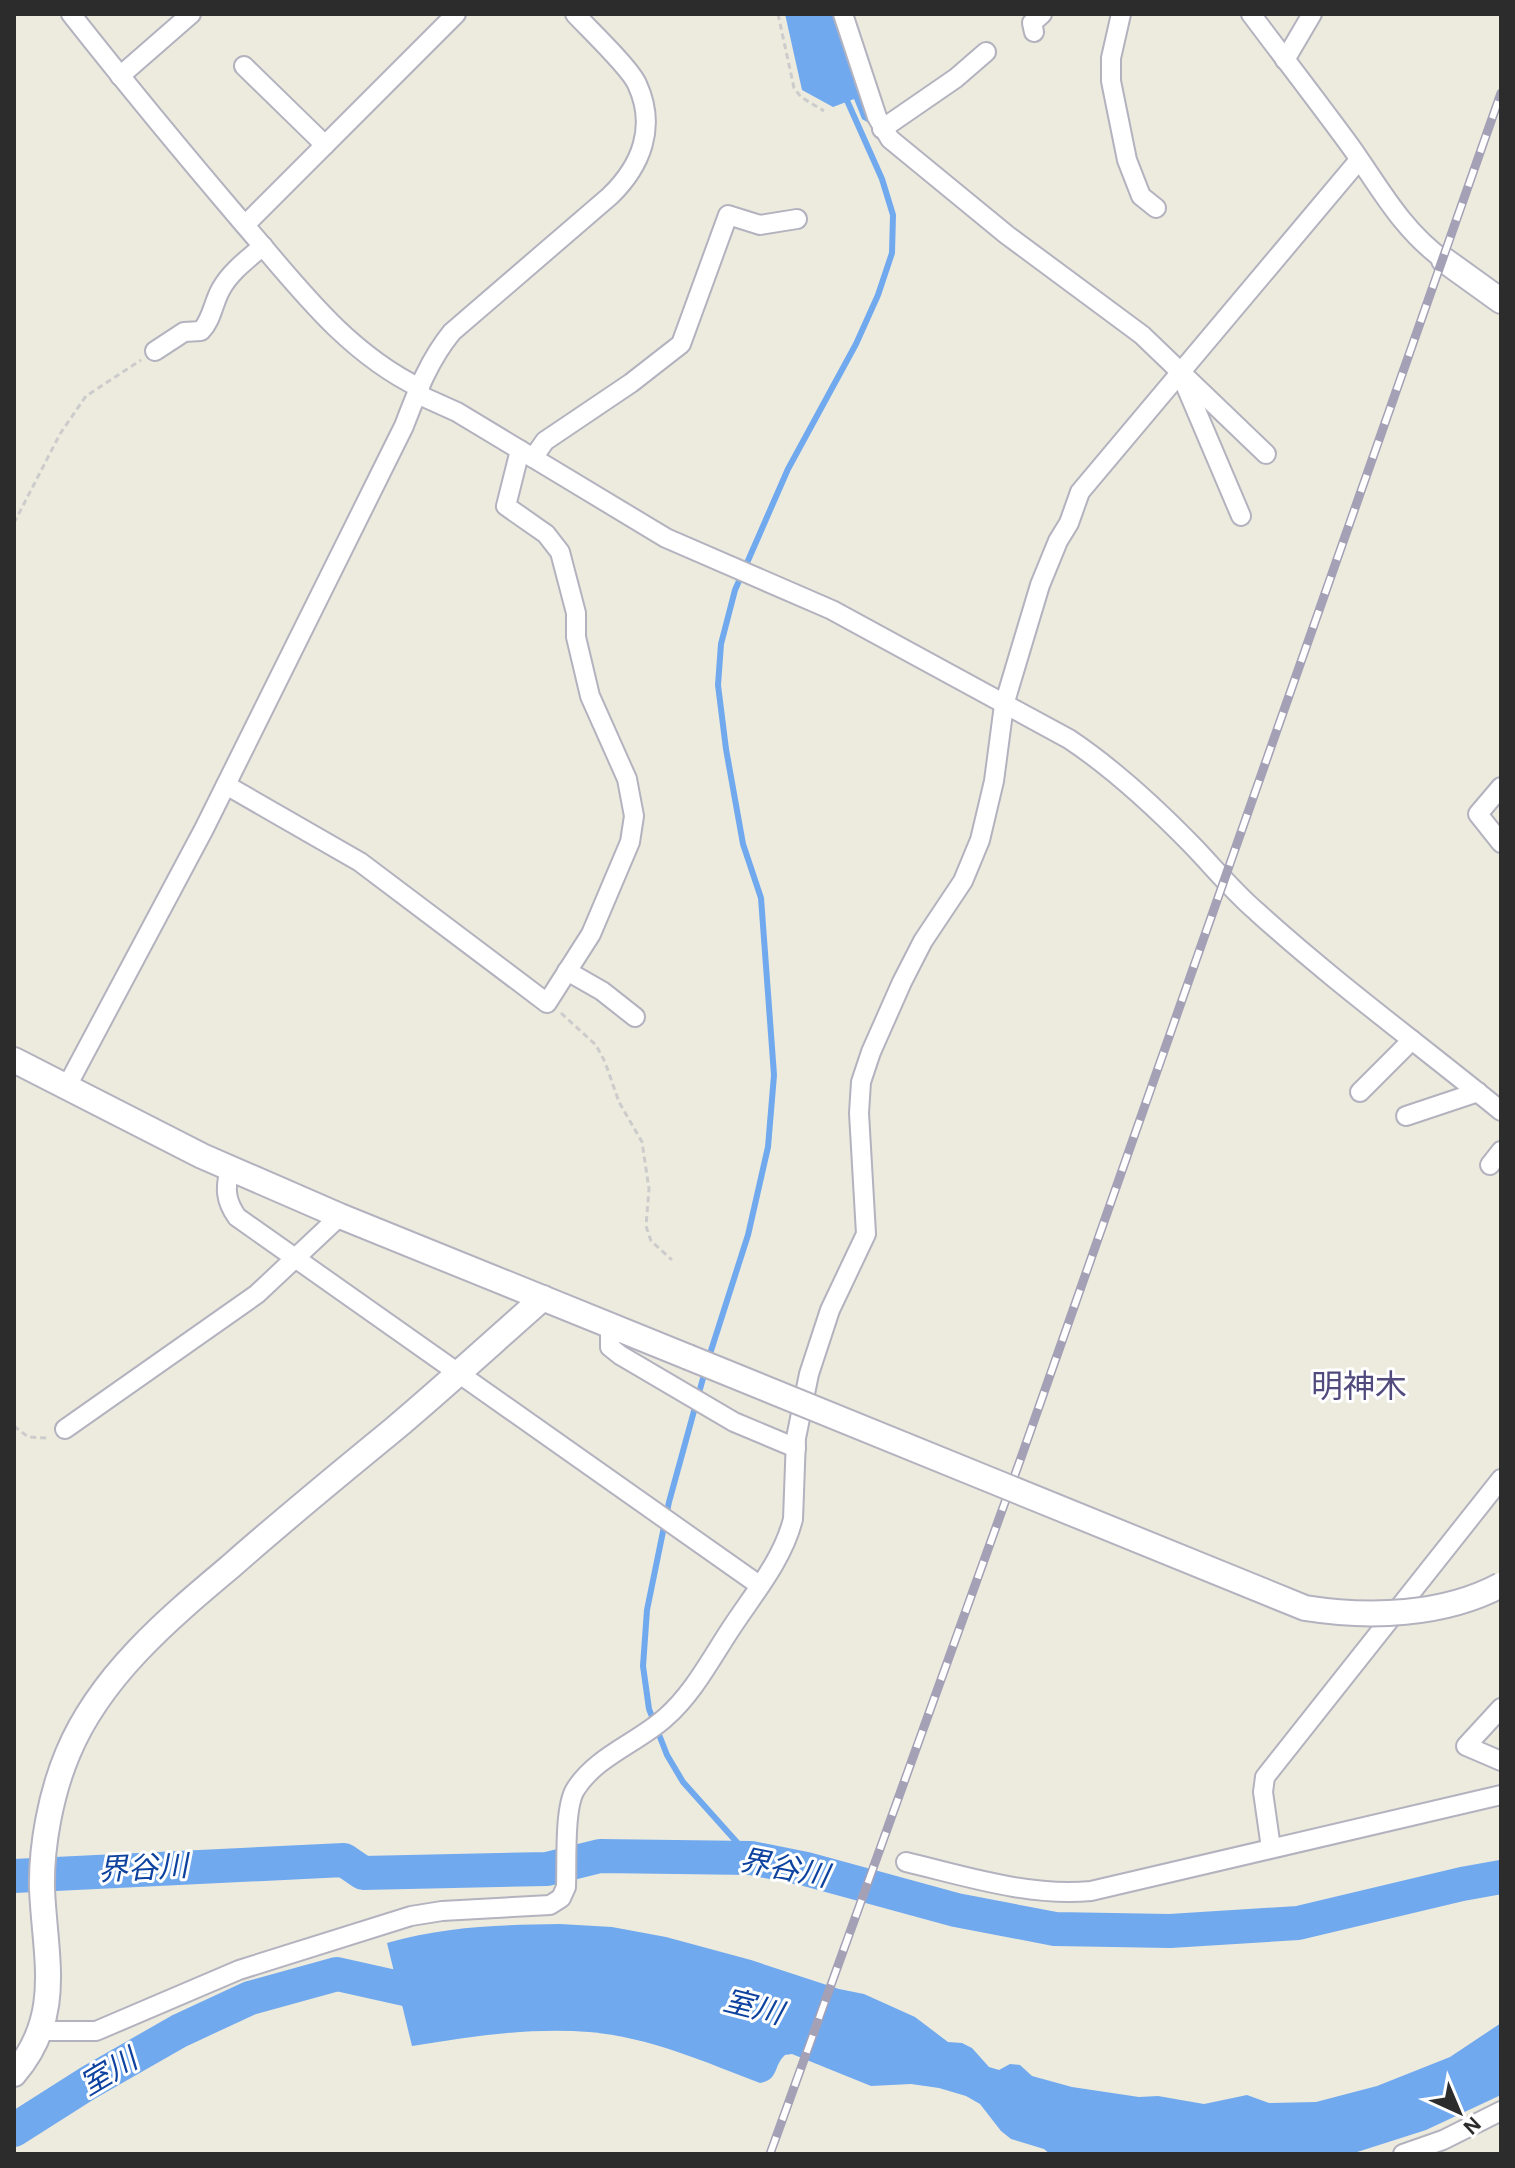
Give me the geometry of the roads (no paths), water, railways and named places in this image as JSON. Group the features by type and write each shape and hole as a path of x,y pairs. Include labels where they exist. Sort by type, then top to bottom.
{"street":[{"path":"71,14 331,325 369,357 418,391 666,538 832,610 1069,739 1097,758 1184,837 1223,881 1300,951 1501,1111"},
{"path":"120,76 191,14"},
{"path":"245,225 456,14"},
{"path":"66,1088 226,785 398,439 430,363 452,332 610,196 624,182 641,155 645,121 637,82 575,14"},
{"path":"843,14 865,86 882,129 890,139 1007,235 1142,335 1266,454"},
{"path":"1121,14 1111,58 1111,81 1127,160 1141,196 1156,208"},
{"path":"1251,14 1397,215 1424,246 1501,301"},
{"path":"1285,60 1312,14"},
{"path":"882,129 956,78 986,52"},
{"path":"244,66 325,145"},
{"path":"41,2031 96,2031 239,1970 375,1926 442,1911 550,1905 561,1898 566,1887 569,1806 574,1793 581,1782 615,1752 656,1726 685,1695 790,1533 796,1448 815,1351 830,1310 866,1234 859,1113 861,1082 902,982 923,941 963,881 980,840 994,781 1004,705 1040,585 1080,492 1359,160"},
{"path":"226,785 360,862 547,1003 591,934 630,842 634,816 627,779 590,696 576,637 576,613 560,552 546,534 506,506 527,454 631,383 681,344 728,215 760,225 797,219"},
{"path":"155,351 184,332 201,331 208,323 221,288 237,268 263,246"},
{"path":"1180,372 1241,516"},
{"path":"1501,787 1478,814 1501,843"},
{"path":"567,971 602,991 635,1017"},
{"path":"1360,1092 1412,1040"},
{"path":"14,1060 230,1168 340,1216 1305,1608 1344,1614 1413,1610 1456,1601 1501,1585"},
{"path":"1406,1116 1478,1092"},
{"path":"230,1168 226,1188 228,1204 237,1217 759,1585"},
{"path":"65,1429 236,1310 340,1216"},
{"path":"14,2074 27,2059 41,2031 48,2003 49,1970 42,1887 56,1790 68,1752 112,1678 152,1635 196,1595 543,1298"},
{"path":"610,1325 610,1347 620,1355 734,1422 796,1448"},
{"path":"1271,1848 1263,1792 1265,1777 1501,1479"},
{"path":"1501,1708 1466,1746 1501,1761"},
{"path":"906,1862 987,1882 1065,1894 1091,1891 1501,1795"},
{"path":"1403,2154 1443,2140 1501,2111"}],"water":[{"path":"785,14 833,14 869,123 862,119 854,99 833,107 802,90"},
{"path":"560,1924 612,1927 666,1937 864,1994 915,2017 948,2042 962,2043 972,2048 989,2067 999,2070 1010,2064 1020,2065 1032,2076 1072,2087 1204,2104 1247,2095 1269,2103 1316,2102 1377,2086 1450,2057 1501,2023 1501,2095 1426,2130 1351,2154 1050,2154 1044,2149 1011,2139 980,2104 966,2096 911,2084 871,2086 792,2054 785,2055 773,2076 760,2083 655,2045 589,2032 522,2032 412,2046 387,1943 452,1930"}],"waterway":[{"path":"708,1360 748,1235 768,1147 774,1075 761,898 743,844 726,749 718,685 721,644 735,590 788,469 856,344 878,295 892,253 893,215 882,179 845,96"},
{"path":"705,1371 669,1502 647,1610 643,1666 649,1709 667,1755 683,1782 751,1858"},
{"name":"界谷川","path":"14,1876 344,1860 363,1873 547,1869 600,1856 751,1858 806,1869 956,1910 1055,1929 1170,1931 1298,1923 1501,1877"},
{"name":"室川","path":"14,2130 179,2031 250,1998 337,1974 431,1995 441,1994"}],"railway":[{"path":"770,2154 1022,1455 1501,93"}],"district":[{"name":"明神木","path":"1359,1387"}]}
